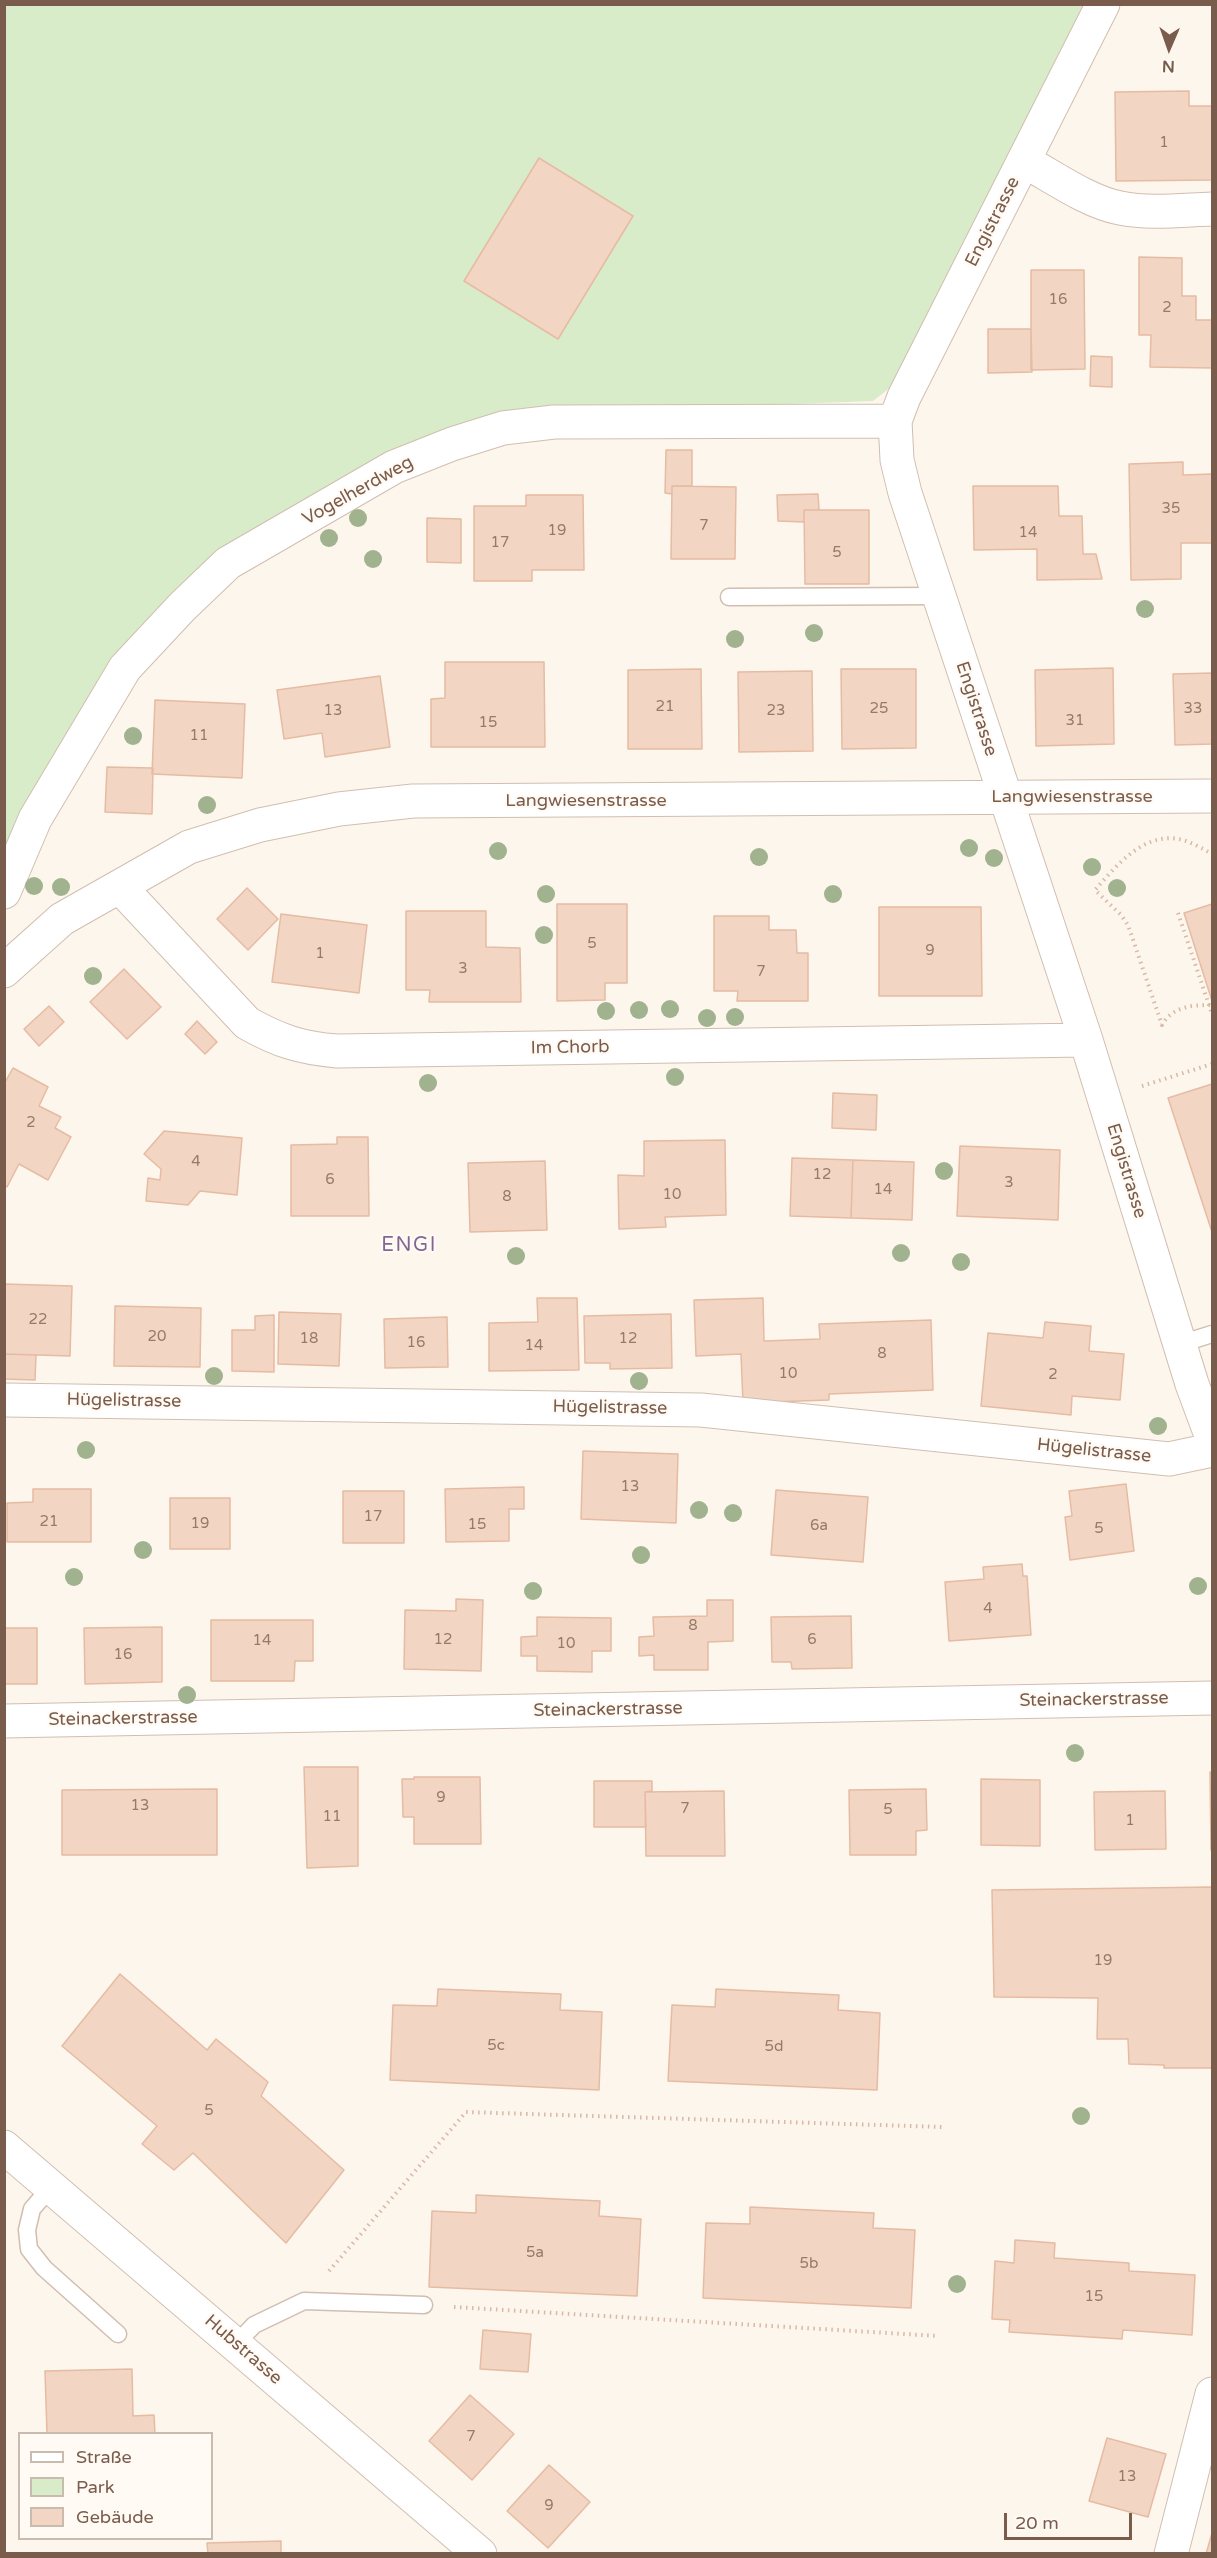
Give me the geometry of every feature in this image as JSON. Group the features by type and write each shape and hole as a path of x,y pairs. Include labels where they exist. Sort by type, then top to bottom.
{"street":[{"name":"Engistrasse","path":"1103,4 904,397 895,421 897,460 905,493 1086,1040 1180,1344 1212,1438"},
{"path":"1024,161 1097,200 1119,208 1212,209"},
{"name":"Vogelherdweg","path":"4,892 35,819 125,668 182,607 228,563 394,467 452,444 503,428 554,422 895,421"},
{"name":"Langwiesenstrasse","path":"4,971 62,919 189,846 260,825 339,809 402,802 1212,796"},
{"name":"Im Chorb","path":"120,886 247,1023 274,1038 303,1048 337,1051 1086,1040"},
{"name":"Hügelistrasse","path":"4,1400 702,1410 1169,1459 1212,1450"},
{"name":"Steinackerstrasse","path":"4,1721 1212,1698"},
{"name":"Hubstrasse","path":"4,2147 480,2553"},
{"path":"1172,2553 1212,2394"}],"lane":[{"path":"729,597 939,596"},
{"path":"1180,1344 1212,1334"},
{"path":"51,2187 32,2209 27,2230 29,2249 44,2268 118,2334"},
{"path":"236,2344 254,2325 304,2301 424,2305"}],"path":[{"path":"1210,1005 1192,1005 1175,1011 1166,1018 1162,1025 1128,925 1095,890 1119,863 1152,841 1167,838 1183,840 1212,854"},
{"path":"1178,913 1212,1014"},
{"path":"1104,1098 1212,1064"},
{"path":"304,2301 466,2112 942,2127"},
{"path":"424,2305 938,2336"}],"green space":[{"path":"5,5 1088,5 891,387 873,401 519,414 236,545 5,854"}],"building":[{"path":"1189,91 1189,106 1212,106 1212,180 1116,181 1115,92"},
{"path":"539,158 633,216 558,339 464,281"},
{"path":"1139,257 1182,258 1182,296 1196,296 1196,320 1212,320 1212,368 1150,367 1151,335 1139,335"},
{"path":"1031,270 1084,270 1085,369 1031,370"},
{"path":"988,329 1031,329 1032,372 988,373"},
{"path":"1091,356 1112,357 1112,387 1090,386"},
{"path":"666,450 692,450 692,486 672,486 672,494 665,493"},
{"path":"1183,462 1183,475 1212,474 1212,543 1181,543 1181,579 1131,580 1129,464"},
{"path":"672,486 736,487 735,559 671,559"},
{"path":"973,486 1058,486 1059,516 1082,516 1083,554 1096,554 1102,579 1037,580 1037,549 974,550"},
{"path":"818,494 819,510 804,510 804,522 778,521 777,495"},
{"path":"526,495 583,495 584,570 532,570 532,581 474,581 474,506 526,506"},
{"path":"804,510 869,510 869,584 805,584"},
{"path":"427,518 461,519 461,563 427,562"},
{"path":"445,662 544,662 545,747 431,747 431,699 445,698"},
{"path":"1113,668 1114,744 1036,746 1035,670"},
{"path":"701,669 702,749 628,749 628,670"},
{"path":"841,669 916,669 916,748 842,749"},
{"path":"812,671 813,751 739,752 738,672"},
{"path":"1212,673 1212,744 1175,745 1173,674"},
{"path":"380,676 390,747 325,757 322,733 284,739 277,690"},
{"path":"155,700 245,704 242,778 152,774"},
{"path":"107,767 153,768 152,814 105,812"},
{"path":"247,888 278,919 248,950 217,919"},
{"path":"557,904 627,904 627,983 605,983 605,1000 557,1001"},
{"path":"1212,904 1212,1001 1184,913"},
{"path":"879,907 981,907 982,996 879,996"},
{"path":"406,911 486,911 486,947 520,948 521,1002 429,1002 430,990 406,990"},
{"path":"281,914 367,925 359,993 272,982"},
{"path":"714,916 769,916 769,930 796,930 797,953 808,953 808,1001 737,1001 738,991 714,991"},
{"path":"124,969 161,1007 127,1039 90,1002"},
{"path":"49,1006 64,1022 39,1046 24,1029"},
{"path":"197,1021 217,1042 205,1054 185,1034"},
{"path":"13,1068 48,1087 39,1106 61,1117 55,1128 71,1137 48,1180 19,1164 7,1187 4,1185 4,1084"},
{"path":"1212,1084 1212,1232 1168,1098"},
{"path":"833,1093 877,1095 876,1130 832,1128"},
{"path":"164,1131 242,1138 237,1195 200,1191 188,1205 146,1201 148,1178 160,1180 161,1169 144,1154"},
{"path":"337,1137 368,1137 369,1216 291,1216 291,1145 337,1144"},
{"path":"725,1140 726,1215 665,1217 666,1227 619,1229 618,1175 644,1176 644,1141"},
{"path":"960,1146 1060,1150 1058,1220 957,1216"},
{"path":"792,1158 853,1160 851,1218 790,1216"},
{"path":"853,1160 914,1162 912,1220 851,1218"},
{"path":"545,1161 547,1230 470,1232 468,1163"},
{"path":"4,1284 72,1286 70,1356 4,1354"},
{"path":"537,1298 577,1298 579,1370 489,1371 489,1323 538,1322"},
{"path":"763,1298 764,1341 820,1339 819,1324 931,1320 933,1390 829,1394 829,1400 743,1403 741,1354 696,1356 694,1300"},
{"path":"115,1306 201,1308 200,1367 114,1366"},
{"path":"279,1312 341,1314 339,1366 278,1364"},
{"path":"671,1314 672,1368 610,1369 610,1363 585,1363 584,1316"},
{"path":"274,1315 274,1372 232,1371 232,1330 255,1330 255,1316"},
{"path":"447,1317 448,1367 385,1368 384,1319"},
{"path":"1045,1322 1091,1326 1089,1351 1124,1354 1120,1400 1072,1396 1071,1415 981,1406 988,1333 1043,1338"},
{"path":"4,1354 36,1355 35,1380 4,1379"},
{"path":"583,1451 678,1454 676,1523 581,1519"},
{"path":"1126,1484 1134,1551 1070,1560 1065,1517 1072,1516 1069,1491"},
{"path":"524,1487 524,1509 509,1509 509,1541 446,1542 445,1489"},
{"path":"33,1489 91,1489 91,1542 7,1542 7,1503 33,1502"},
{"path":"776,1490 868,1497 863,1562 771,1555"},
{"path":"343,1491 404,1491 404,1543 343,1543"},
{"path":"170,1498 230,1498 230,1549 170,1549"},
{"path":"1022,1564 1023,1576 1027,1576 1031,1635 949,1641 945,1582 984,1579 983,1567"},
{"path":"456,1599 483,1600 481,1671 404,1669 405,1610 456,1611"},
{"path":"707,1600 733,1600 733,1641 708,1642 708,1670 654,1670 654,1655 639,1656 639,1637 654,1636 653,1617 707,1616"},
{"path":"851,1616 852,1668 792,1669 791,1662 772,1662 771,1617"},
{"path":"537,1617 611,1618 611,1651 592,1651 592,1672 537,1671 537,1656 521,1656 521,1637 537,1636"},
{"path":"211,1620 313,1620 313,1661 295,1661 294,1681 211,1681"},
{"path":"162,1627 162,1682 85,1684 84,1628"},
{"path":"4,1628 37,1628 37,1684 4,1684"},
{"path":"304,1767 358,1767 358,1866 307,1868"},
{"path":"1210,1772 1212,1772 1211,1850"},
{"path":"414,1777 480,1777 481,1844 414,1844 414,1817 403,1817 402,1779 414,1779"},
{"path":"981,1779 1040,1780 1040,1846 981,1845"},
{"path":"594,1781 652,1781 652,1791 645,1792 646,1827 594,1827"},
{"path":"217,1789 217,1855 62,1855 62,1790"},
{"path":"926,1789 927,1830 916,1831 916,1855 850,1855 849,1790"},
{"path":"724,1791 725,1856 646,1856 645,1792"},
{"path":"1165,1791 1166,1849 1095,1850 1094,1792"},
{"path":"1212,1887 1212,2068 1164,2068 1164,2065 1129,2064 1128,2039 1097,2039 1098,1998 994,1997 992,1890"},
{"path":"120,1974 207,2050 216,2039 268,2082 261,2096 344,2170 286,2243 193,2153 174,2170 142,2144 157,2126 62,2046"},
{"path":"438,1989 561,1994 560,2010 602,2012 599,2090 390,2080 393,2005 437,2006"},
{"path":"716,1989 839,1995 838,2010 880,2013 877,2090 668,2081 672,2005 715,2007"},
{"path":"476,2195 600,2201 599,2216 641,2219 637,2296 429,2287 432,2211 476,2213"},
{"path":"750,2207 874,2213 873,2228 915,2230 911,2308 703,2298 706,2223 750,2224"},
{"path":"1015,2240 1055,2243 1054,2258 1129,2263 1129,2271 1195,2275 1192,2335 1123,2330 1122,2339 1009,2332 1010,2320 992,2319 995,2261 1014,2263"},
{"path":"483,2330 531,2334 528,2372 480,2369"},
{"path":"132,2369 133,2416 154,2415 155,2432 47,2432 45,2371"},
{"path":"470,2395 514,2434 472,2480 429,2441"},
{"path":"1107,2438 1166,2454 1148,2517 1089,2501"},
{"path":"549,2465 590,2502 548,2548 507,2511"},
{"path":"1212,2533 1212,2554 1206,2554"},
{"path":"281,2541 281,2554 208,2554 207,2543"}],"district":[{"name":"ENGI","path":"409,1246"}]}
